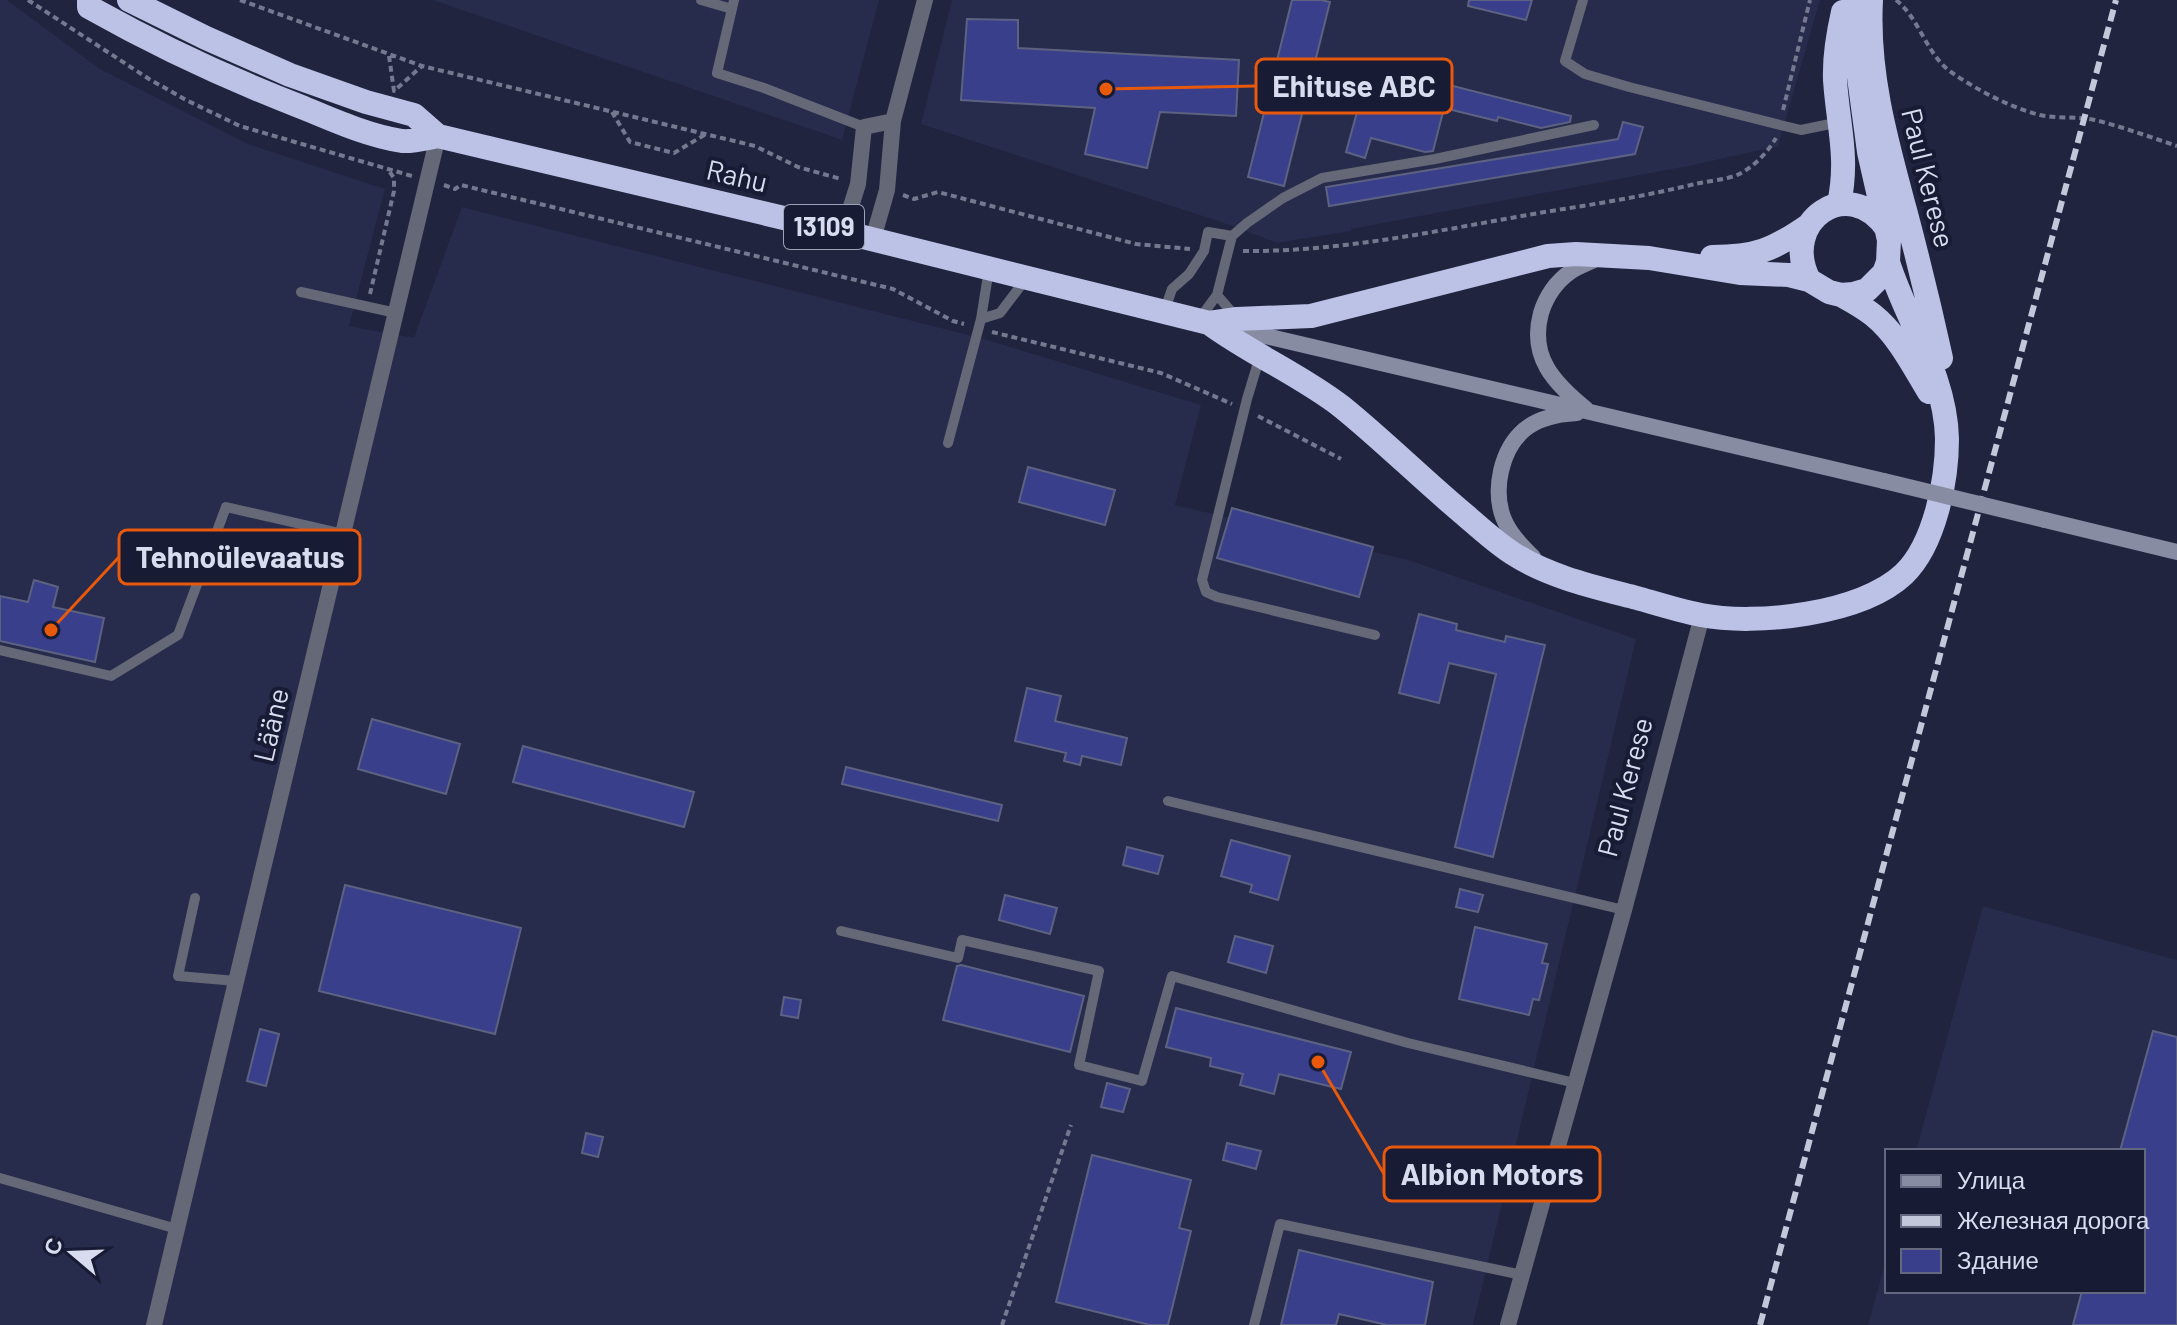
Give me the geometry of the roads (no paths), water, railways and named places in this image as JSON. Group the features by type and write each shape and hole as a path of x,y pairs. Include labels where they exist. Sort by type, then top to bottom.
{"highway":[{"name":"Rahu","path":"89,0 89,7 212,71 324,116 405,141 438,136 873,239 1204,322"},
{"name":"Rahu","path":"129,0 290,75 414,115 438,136"},
{"path":"1839,204 1845,158 1835,66 1845,0"},
{"name":"Paul Kerese","path":"1853,0 1852,25 1869,152 1887,229"},
{"name":"Paul Kerese","path":"1702,616 1770,619 1807,614 1850,604 1881,591 1905,573 1923,547 1942,493 1947,391 1927,292 1884,133 1873,77 1869,33 1871,0"},
{"path":"1204,322 1311,316 1548,256 1576,254 1622,255 1740,273 1789,275 1809,280 1829,292 1853,294 1867,290 1884,273 1889,240 1880,218 1854,205 1839,204 1819,213 1809,225 1762,253 1662,260"},
{"path":"1809,225 1800,255 1809,280"},
{"name":"Paul Kerese","path":"1888,262 1898,292 1925,348 1946,423"},
{"name":"Paul Kerese","path":"1841,295 1875,317 1902,348 1946,423"},
{"path":"1204,322 1311,385 1340,406 1512,553 1545,570 1702,616"}],"street":[{"path":"873,239 887,190 893,121 925,0"},
{"path":"843,232 858,184 864,127 893,121"},
{"name":"Lääne","path":"154,1325 438,136"},
{"path":"1591,412 1556,382 1544,364 1538,326 1543,305 1553,288 1570,272 1603,256"},
{"name":"13109","path":"1204,322 2177,552"},
{"path":"1545,570 1515,538 1503,516 1499,497 1500,473 1510,447 1525,430 1544,419 1591,412"},
{"name":"Paul Kerese","path":"1508,1325 1702,616"}],"lane":[{"path":"701,0 733,5 717,73 864,127"},
{"path":"1583,0 1565,61 1585,74 1801,130 1840,122"},
{"path":"1204,322 1217,295 1232,236 1283,198 1322,178 1435,159 1594,125"},
{"path":"1164,312 1172,289 1189,274 1204,251 1208,232 1232,236"},
{"path":"948,443 980,324 989,268"},
{"path":"980,324 1000,313 1027,278"},
{"path":"301,292 396,313"},
{"path":"1217,295 1237,319"},
{"path":"1260,356 1202,580 1206,592 1375,635"},
{"path":"0,650 111,676 178,635 226,507 344,534"},
{"path":"1168,801 1624,910"},
{"path":"195,898 178,976 236,981"},
{"path":"841,931 958,958 962,940 1099,971 1079,1065 1142,1081 1172,976 1408,1043 1575,1083"},
{"path":"0,1178 177,1229"},
{"path":"1254,1325 1280,1224 1522,1275"}],"railway":[{"path":"1760,1325 2116,0"}],"place":[{"name":"Ehituse ABC","path":"1106,89"},
{"name":"Tehnoülevaatus","path":"51,630"},
{"name":"Albion Motors","path":"1318,1062"}]}
